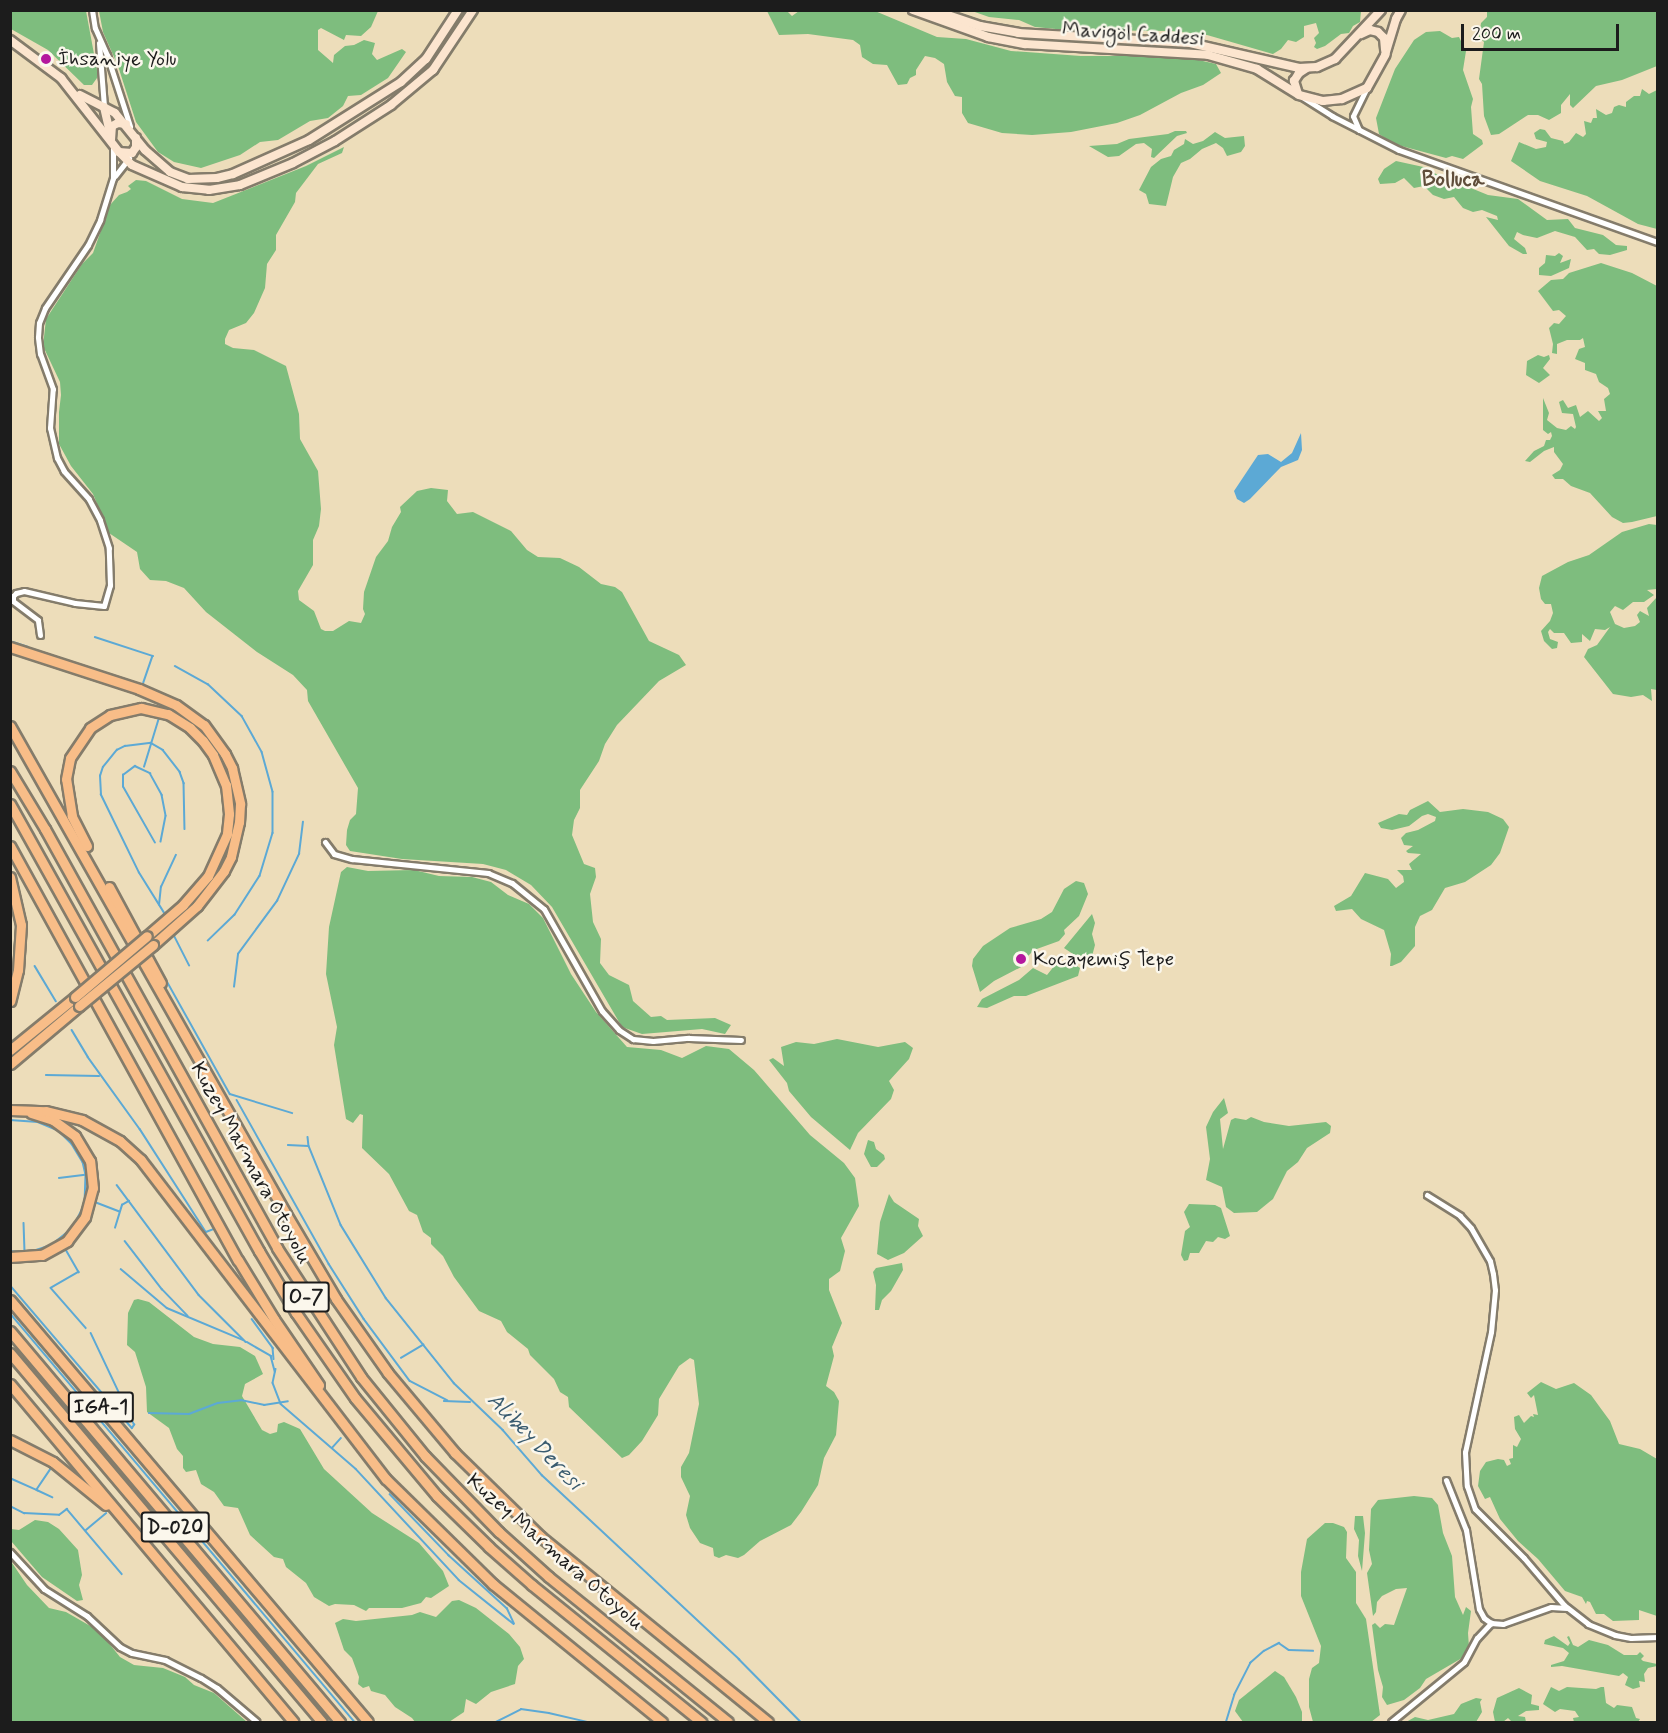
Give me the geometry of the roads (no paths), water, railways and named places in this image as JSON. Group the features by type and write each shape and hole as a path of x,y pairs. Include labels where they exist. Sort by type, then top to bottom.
{"highway":[{"path":"10,647 123,683 176,705 204,725 225,754 232,768 240,804 231,857 224,871 197,906 10,1064"},
{"path":"10,1050 75,997 147,936 183,905 208,876 222,849 229,814 220,769 203,741 190,728 168,714 141,708 110,715 83,736 67,768 67,793 72,816 82,838 162,983 171,1007"},
{"path":"10,726 51,794 149,974 171,1007 326,1282 367,1344 421,1415 487,1487 540,1536 768,1722"},
{"name":"Kuzey Marmara Otoyolu","path":"10,771 45,829 277,1248 361,1377 425,1456 499,1532 558,1584 728,1722"},
{"name":"Kuzey Marmara Otoyolu","path":"10,804 259,1251 296,1313 355,1398 431,1489 489,1547 532,1585 701,1722"},
{"path":"10,846 256,1289 323,1390 403,1495"},
{"path":"10,877 21,925 18,970 10,1000"},
{"path":"10,1112 46,1111 82,1120 120,1142 141,1160 358,1446 403,1495 493,1584 662,1722"},
{"path":"10,1112 38,1114 68,1130 85,1150 93,1181 88,1212 67,1241 42,1254 10,1257"},
{"name":"IGA-1","path":"10,1300 368,1722"},
{"name":"D-020","path":"10,1331 340,1722"},
{"name":"D-020","path":"10,1353 322,1722"},
{"path":"10,1384 294,1722"},
{"path":"10,1440 53,1462 75,1477 106,1505 151,1552"}],"main road":[{"path":"70,87 92,103 115,113 145,150 170,172 188,179 232,174 309,140 401,82 426,59 458,10"},
{"path":"104,107 111,136 119,152 169,183 209,190 240,185 335,141 408,93 433,70 473,10"},
{"name":"Mavigöl Caddesi","path":"913,10 988,37 1026,44 1208,55 1257,69 1299,95 1316,101 1350,97 1367,88"},
{"name":"Mavigöl Caddesi","path":"933,10 980,26 1018,33 1190,43 1212,46 1288,66 1308,68 1335,59 1381,10"},
{"path":"1367,88 1386,55 1396,19 1401,10"},
{"path":"1359,36 1370,30 1378,32 1384,38 1386,55"},
{"path":"10,40 48,66 70,87 111,136"},
{"path":"1299,95 1294,86 1295,77 1308,68"},
{"path":"111,136 115,124 131,130"},
{"path":"130,157 136,147 131,130"}],"street":[{"path":"92,10 98,38 104,107"},
{"path":"98,38 108,56 131,130"},
{"path":"1360,131 1353,116 1367,88"},
{"path":"92,103 104,90"},
{"path":"1299,95 1360,131 1399,150 1658,242"},
{"path":"40,635 39,620 15,603 12,596 24,591 75,603 104,606 109,594 111,567 105,533 94,508 64,471 57,458 50,428 53,389 40,354 38,337 39,323 45,308 96,229 113,178 115,164 111,136"},
{"path":"113,178 130,157"},
{"path":"325,842 334,854 352,859 488,873 512,883 544,909 602,1011 627,1036 640,1041 689,1038 741,1040"},
{"path":"1427,1195 1460,1216 1471,1228 1490,1261 1493,1274 1495,1290 1491,1332 1464,1470 1470,1497 1480,1516 1524,1558 1567,1608 1588,1624 1614,1635 1631,1638 1658,1637"},
{"path":"1446,1480 1471,1548 1479,1609 1484,1618 1491,1623 1503,1624 1551,1607 1567,1608"},
{"path":"10,1552 44,1589 87,1616 120,1647 132,1653 165,1660 201,1678 217,1688 257,1722"},
{"path":"1391,1722 1464,1662 1477,1638 1491,1623"}],"water":[{"path":"1301,433 1302,450 1298,460 1281,467 1244,503 1237,499 1234,491 1258,455 1268,454 1281,462 1292,453"}],"waterway":[{"path":"95,637 153,656 144,682"},
{"path":"10,641 28,647"},
{"path":"175,666 208,684 242,716 262,752 273,792 273,833 260,876 235,915 208,941"},
{"path":"144,767 159,718"},
{"path":"164,913 139,873 101,795 100,776 103,767 117,750 125,746 151,743 163,750 180,772 184,783 185,829"},
{"path":"155,843 123,787 123,775 135,766 150,773 162,795 166,816 161,842"},
{"path":"234,987 238,954 277,901 299,854 303,822"},
{"path":"159,905 161,887 176,855"},
{"path":"174,935 189,965"},
{"path":"153,956 230,1094 292,1113"},
{"path":"35,966 56,1001"},
{"path":"72,1030 88,1057 140,1129 206,1232 214,1229"},
{"path":"46,1075 99,1076"},
{"path":"237,1100 329,1264 364,1319 410,1381 447,1400"},
{"path":"10,1120 38,1122 59,1131 72,1144 83,1162 86,1175 85,1199"},
{"name":"Alibey Deresi","path":"308,1137 309,1146 341,1225 386,1298 454,1383 503,1430 542,1475 739,1659 801,1722"},
{"path":"288,1145 308,1146"},
{"path":"59,1178 85,1175"},
{"path":"117,1185 199,1295 246,1342"},
{"path":"115,1228 122,1205 129,1201"},
{"path":"95,1202 119,1211"},
{"path":"76,1221 83,1207"},
{"path":"24,1223 25,1252"},
{"path":"55,1242 70,1230"},
{"path":"125,1241 162,1289 188,1316"},
{"path":"33,1251 51,1245"},
{"path":"65,1248 79,1272 51,1288 86,1328"},
{"path":"10,1251 20,1252"},
{"path":"11,1261 31,1262"},
{"path":"121,1269 167,1308 243,1340"},
{"path":"10,1285 132,1428 134,1425 91,1334"},
{"path":"10,1313 354,1721"},
{"path":"252,1319 273,1348 274,1359"},
{"path":"247,1342 271,1356 275,1371"},
{"path":"401,1358 423,1345"},
{"path":"276,1369 273,1383 281,1404 356,1469 459,1580 514,1624 507,1609 449,1556 390,1495"},
{"path":"149,1413 189,1414 218,1403 241,1400 264,1405 288,1401"},
{"path":"444,1401 470,1402"},
{"path":"332,1448 341,1438"},
{"path":"51,1469 37,1490 52,1497"},
{"path":"10,1478 37,1490"},
{"path":"10,1506 24,1513 59,1515 67,1509 122,1574"},
{"path":"86,1530 106,1513"},
{"path":"1226,1722 1234,1695 1250,1663 1264,1651 1279,1643 1289,1650 1313,1651"},
{"path":"496,1722 521,1709 588,1722"}],"place":[{"name":"İhsaniye Yolu","path":"46,59"},
{"name":"Kocayemiş Tepe","path":"1021,959"}],"district":[{"name":"Bolluca","path":"1453,181"}]}
